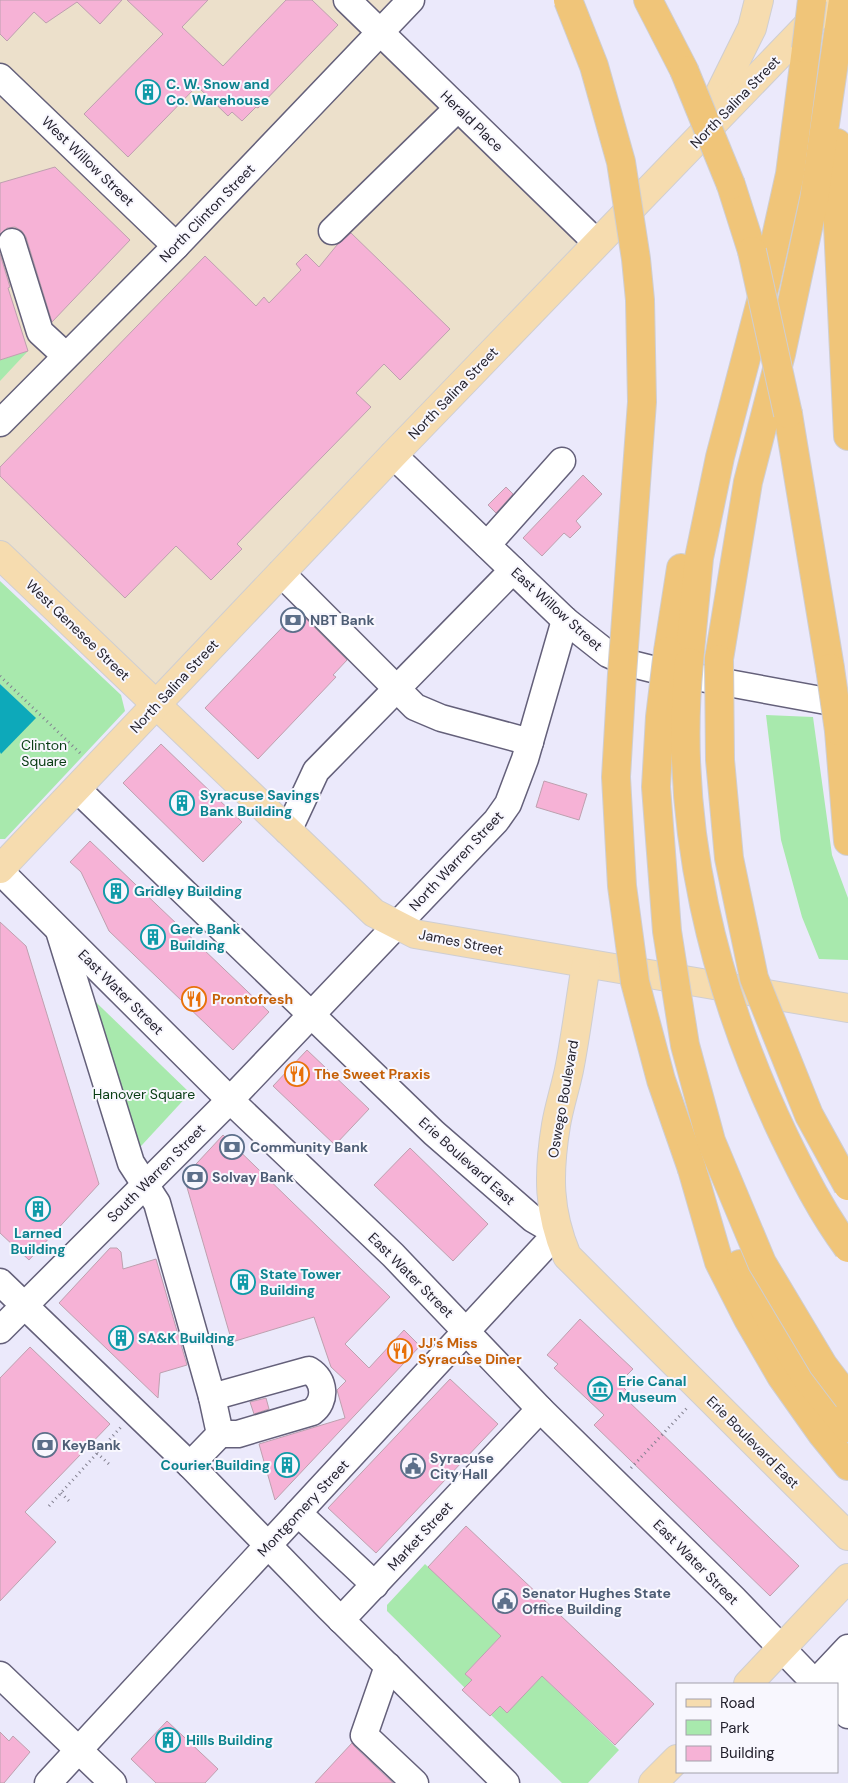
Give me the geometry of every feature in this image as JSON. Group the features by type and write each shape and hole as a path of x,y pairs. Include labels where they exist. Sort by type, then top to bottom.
{"highway":[{"path":"568,0 594,66 621,162 636,259 640,300 642,402 617,768 622,886 636,982 661,1080 692,1169 719,1262 748,1319 781,1376 822,1434 848,1466"},
{"path":"648,0 684,70 731,185 752,251 788,414 830,668 839,731 848,841"},
{"path":"812,0 790,174 766,282 720,457 679,656 660,717 656,787 667,930 685,1045 711,1141 762,1263 823,1365 848,1398"},
{"path":"839,3 836,183 848,436"},
{"path":"839,3 814,200 781,354 748,482 719,659 720,760 729,858 754,978 809,1115 848,1186"},
{"path":"679,656 685,705 693,841 706,916 719,969 741,1036 771,1109 813,1195 848,1248"},
{"path":"839,731 848,767"},
{"path":"692,1169 710,1211 777,1332 808,1380 848,1428"}],"main road":[{"path":"692,147 752,28 759,0"},
{"name":"North Salina Street","path":"0,870 281,573 598,243 692,147 839,3"},
{"name":"West Genesee Street","path":"0,555 156,706"},
{"name":"James Street","path":"156,706 374,914 414,934 586,965 848,1008"},
{"name":"Oswego Boulevard","path":"557,1233 551,1206 551,1175 556,1125 569,1071 586,965"},
{"name":"Erie Boulevard East","path":"557,1233 567,1256 848,1536"},
{"path":"749,1683 848,1578"},
{"path":"653,1783 676,1760"}],"street":[{"name":"Herald Place","path":"347,0 598,243"},
{"name":"North Clinton Street","path":"0,423 176,246 411,0"},
{"name":"West Willow Street","path":"0,77 176,246"},
{"path":"332,231 458,108"},
{"path":"12,242 40,332 66,356"},
{"name":"East Willow Street","path":"393,456 565,620 608,654 628,663 848,705"},
{"path":"487,545 562,462"},
{"path":"288,831 316,771 398,690 513,570"},
{"path":"281,573 415,707 432,714 530,742"},
{"name":"North Warren Street","path":"311,1014 496,821 508,804 530,742 565,620"},
{"name":"Erie Boulevard East","path":"77,789 434,1133 533,1219 557,1233"},
{"name":"East Water Street","path":"0,870 230,1100 392,1255 540,1409 734,1598 781,1650 820,1683"},
{"path":"59,930 131,1163 157,1203 212,1397 220,1434"},
{"name":"South Warren Street","path":"0,1330 230,1100 311,1014"},
{"name":"Montgomery Street","path":"48,1783 268,1544 468,1332 557,1233"},
{"path":"0,1282 190,1465 341,1620 506,1783"},
{"path":"190,1465 220,1434 238,1434 312,1412 319,1407 323,1392 319,1381 309,1370 212,1397"},
{"name":"Market Street","path":"341,1620 540,1409"},
{"path":"298,1513 375,1585"},
{"path":"825,1683 848,1648"},
{"path":"388,1666 364,1735 415,1783"},
{"path":"0,1675 114,1783"},
{"path":"832,1683 848,1678"},
{"path":"838,1705 848,1715"}],"path":[{"path":"0,676 83,756"},
{"path":"616,1484 703,1391"},
{"path":"49,1506 134,1412"},
{"path":"97,1453 112,1466"},
{"path":"61,1493 71,1503"}],"shaded area":[{"path":"0,0 411,0 381,32 597,243 156,706 0,555"}],"green space":[{"path":"28,351 0,381 0,360"},
{"name":"Clinton Square","path":"0,581 121,695 125,711 5,839 0,839 0,752 35,718 0,684"},
{"path":"766,715 813,717 832,855 848,898 848,960 819,959 802,917 781,840"},
{"name":"Hanover Square","path":"75,982 190,1093 130,1158"},
{"path":"425,1564 501,1636 466,1673 472,1680 465,1688 387,1611 387,1605"},
{"path":"542,1676 619,1750 588,1783 562,1783 491,1715 500,1706 507,1712"}],"water":[{"path":"0,684 36,718 1,754 0,752"}],"building":[{"path":"0,0 122,0 100,24 77,2 46,23 34,12 7,41 0,34"},
{"path":"127,0 208,0 182,27 223,66 286,0 312,0 338,25 258,108 256,107 242,121 232,112 228,116 197,86 128,157 84,114 163,34"},
{"path":"55,167 130,240 52,322 26,237 22,231 15,227 7,228 0,234 0,183"},
{"path":"351,233 450,329 400,380 384,364 356,393 371,407 237,544 242,549 211,580 176,546 125,598 0,476 0,467 205,256 256,306 264,297 269,303 301,270 296,264 306,254 319,267 337,245"},
{"path":"0,254 10,287 8,288 28,351 0,360"},
{"path":"583,475 602,494 576,521 581,527 570,538 564,533 542,556 523,538"},
{"path":"506,487 513,494 496,513 488,505"},
{"path":"298,611 347,660 333,675 336,677 258,759 205,708"},
{"name":"Syracuse Savings Bank Building","path":"161,744 242,822 203,862 123,783"},
{"path":"544,781 587,794 579,820 536,807"},
{"path":"90,841 269,1012 233,1050 109,931 81,872 70,862"},
{"path":"0,922 26,946 99,1184 29,1260 0,1233"},
{"path":"307,1050 369,1109 335,1145 273,1086"},
{"path":"223,1135 390,1297 345,1344 369,1368 404,1330 420,1346 275,1500 259,1444 345,1418 337,1390 346,1381 331,1367 314,1317 232,1342 184,1177"},
{"path":"410,1148 488,1224 453,1261 374,1185"},
{"name":"SA&K Building","path":"110,1248 117,1248 121,1252 123,1269 156,1259 187,1365 160,1373 158,1398 59,1303"},
{"path":"580,1319 633,1369 619,1383 630,1394 626,1399 799,1566 770,1596 594,1425 604,1415 554,1368 558,1364 547,1355"},
{"name":"KeyBank","path":"30,1347 110,1424 25,1512 56,1542 0,1601 0,1378"},
{"name":"Syracuse City Hall","path":"450,1379 498,1424 376,1553 328,1508"},
{"path":"266,1398 269,1409 254,1414 250,1402"},
{"name":"Senator Hughes State Office Building","path":"466,1526 654,1704 615,1745 542,1676 507,1713 500,1706 490,1716 462,1690 472,1680 465,1674 501,1636 428,1567"},
{"name":"Hills Building","path":"167,1721 218,1769 205,1783 156,1783 131,1759"},
{"path":"0,1732 9,1741 13,1736 30,1752 4,1783 0,1783"},
{"path":"352,1743 354,1746 393,1783 315,1783"}],"place":[{"name":"C. W. Snow and Co. Warehouse","path":"148,92"},
{"name":"NBT Bank","path":"293,620"},
{"name":"Syracuse Savings Bank Building","path":"182,803"},
{"name":"Gridley Building","path":"116,891"},
{"name":"Gere Bank Building","path":"153,937"},
{"name":"Prontofresh","path":"194,999"},
{"name":"The Sweet Praxis","path":"297,1074"},
{"name":"Community Bank","path":"232,1147"},
{"name":"Solvay Bank","path":"195,1177"},
{"name":"Larned Building","path":"38,1209"},
{"name":"State Tower Building","path":"243,1282"},
{"name":"SA&K Building","path":"121,1338"},
{"name":"JJ's Miss Syracuse Diner","path":"400,1351"},
{"name":"Erie Canal Museum","path":"600,1389"},
{"name":"KeyBank","path":"45,1445"},
{"name":"Courier Building","path":"287,1465"},
{"name":"Syracuse City Hall","path":"413,1466"},
{"name":"Senator Hughes State Office Building","path":"505,1601"},
{"name":"Hills Building","path":"168,1740"}]}
